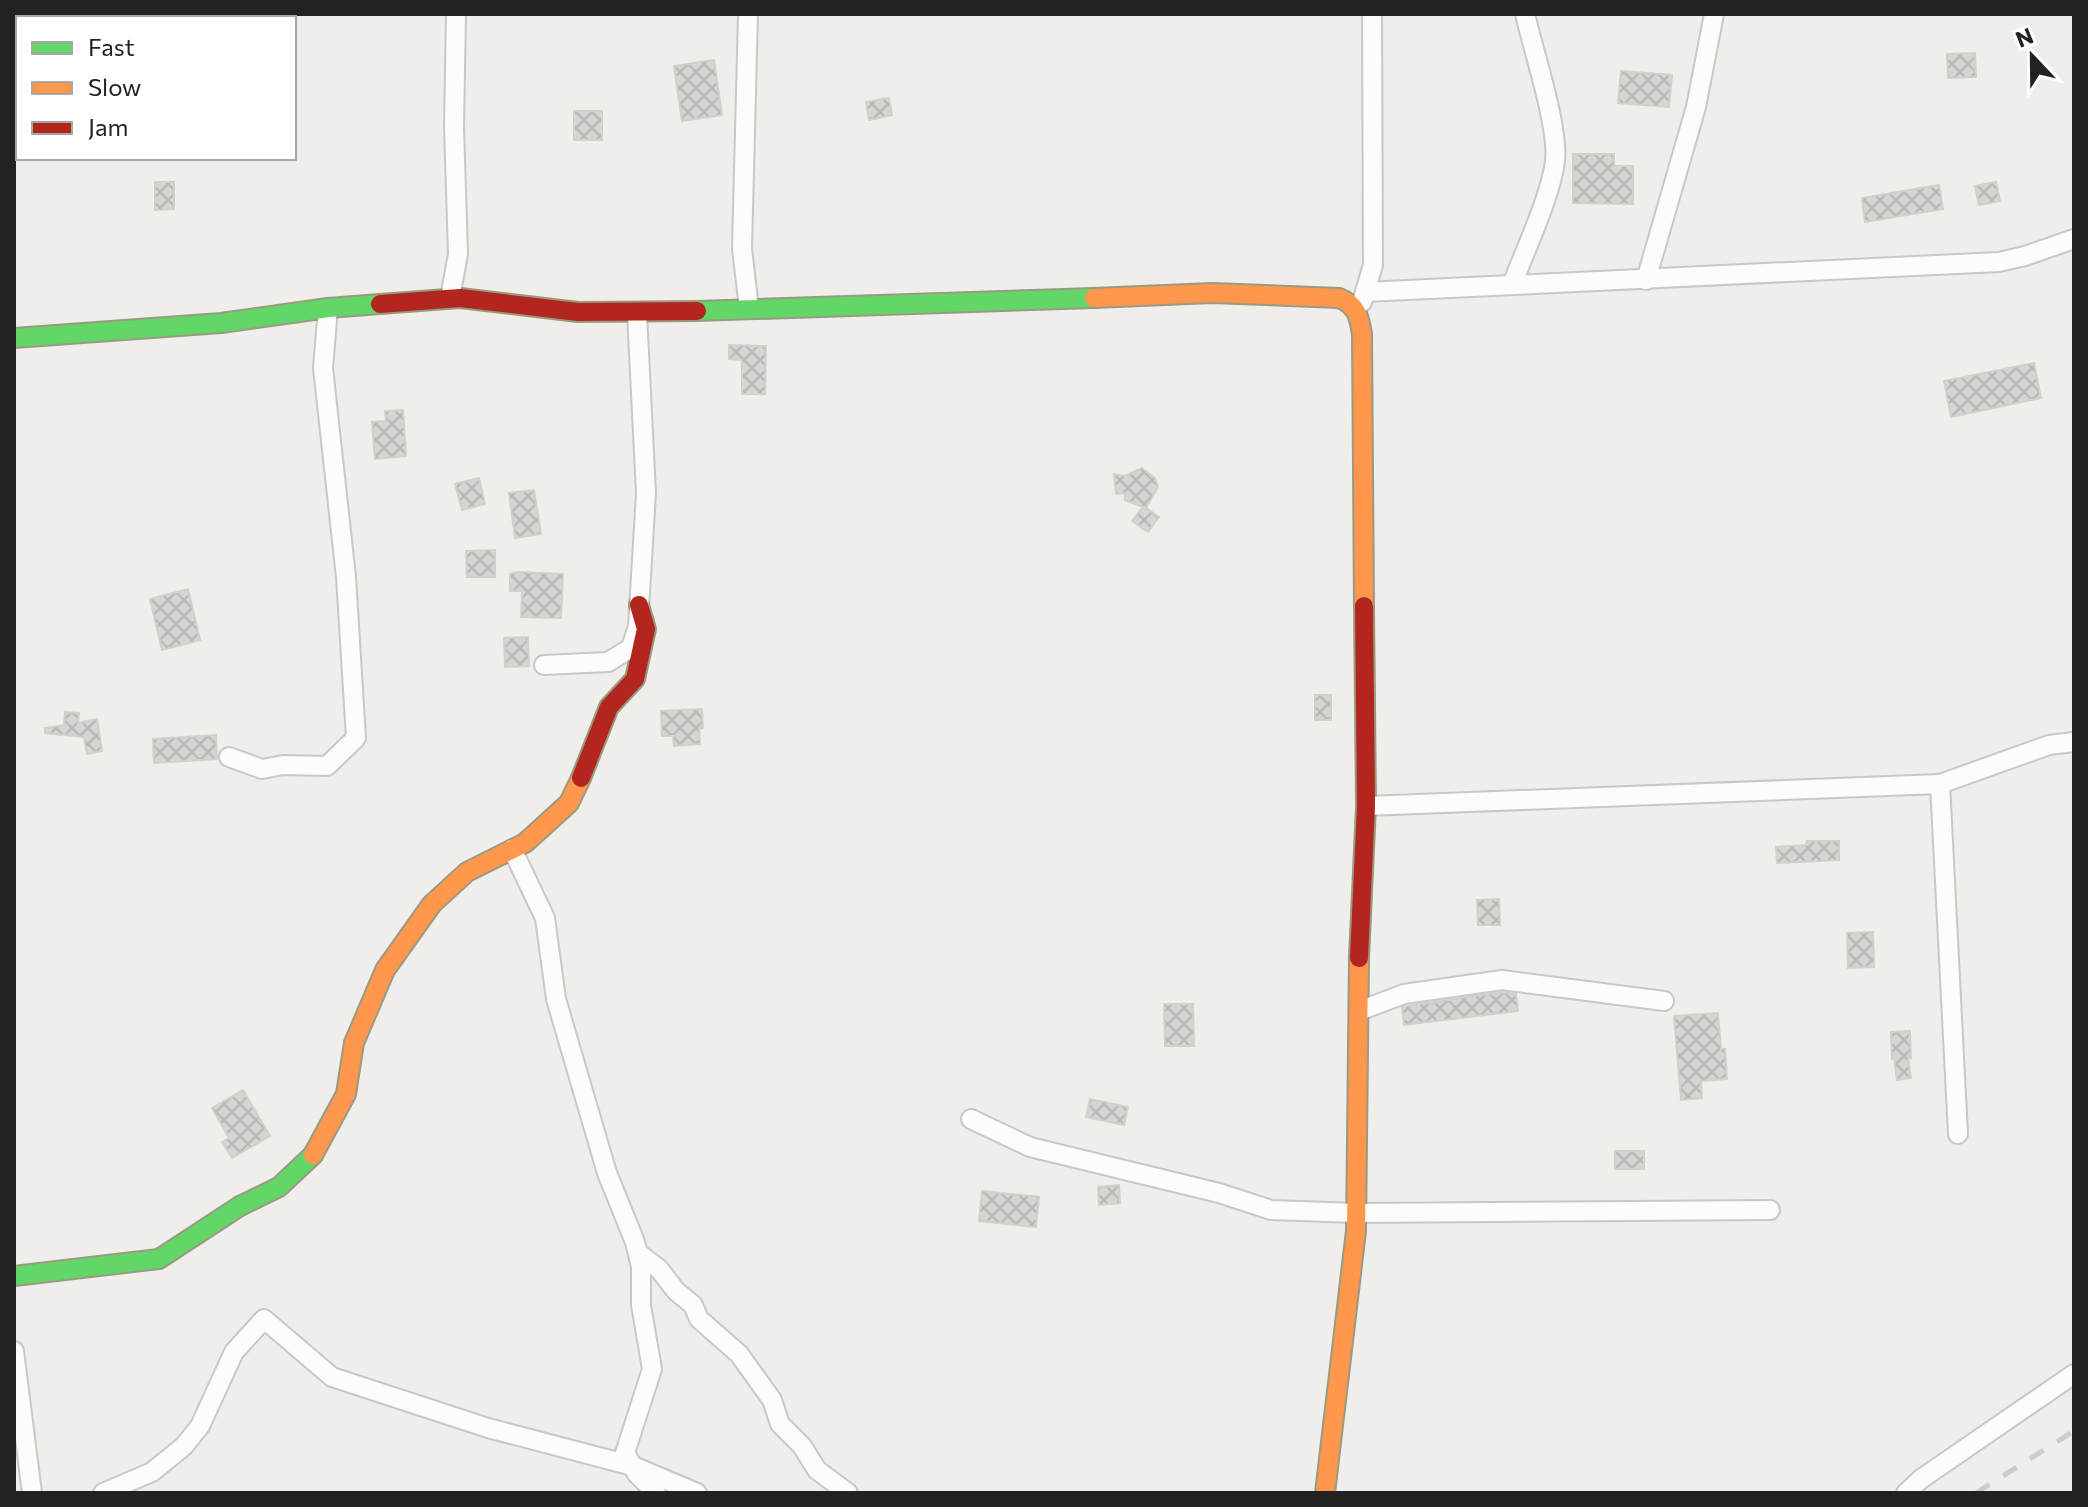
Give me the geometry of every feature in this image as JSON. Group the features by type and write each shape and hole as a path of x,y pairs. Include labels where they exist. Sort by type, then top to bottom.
{"street":[{"path":"450,298 458,254 454,127 456,14"},
{"path":"748,14 742,249 749,308"},
{"path":"1325,1493 1344,1352 1357,1213 1359,1011 1366,806 1361,482 1364,388 1359,315 1373,265 1372,14"},
{"path":"1512,285 1551,180 1555,160 1552,126 1525,14"},
{"path":"1646,280 1696,107 1712,15"},
{"path":"1365,292 1999,262 2074,239"},
{"path":"14,338 221,323 328,308 450,298 578,312 637,313 1056,301 1212,293 1339,298 1351,303 1359,315"},
{"path":"229,757 262,769 283,765 327,766 356,738 346,577 323,368 328,308"},
{"path":"544,665 608,662 631,648 638,626 646,493 637,313"},
{"path":"14,1276 159,1259 240,1206 279,1187 315,1153 346,1094 354,1043 385,970 432,904 467,872 525,843 569,803 609,707 635,679 646,629 639,605"},
{"path":"1366,806 1940,784 2049,745 2074,742"},
{"path":"1940,784 1958,1134"},
{"path":"512,849 545,918 556,999 607,1173 638,1253 641,1305 652,1369 625,1453 637,1474 656,1493"},
{"path":"1359,1011 1404,994 1502,980 1664,1001"},
{"path":"971,1119 1030,1147 1219,1193 1271,1210 1357,1213 1770,1210"},
{"path":"638,1253 659,1269 676,1291 693,1305 699,1319 739,1354 772,1400 780,1424 802,1446 817,1470 848,1493"},
{"path":"103,1493 152,1472 184,1446 200,1426 234,1352 264,1319 332,1377 488,1428 633,1466 697,1493"},
{"path":"14,1351 21,1457 32,1493"},
{"path":"1906,1493 1921,1479 2074,1374"}],"building":[{"path":"1975,53 1976,77 1948,78 1947,54"},
{"path":"714,60 722,115 682,121 674,66"},
{"path":"1621,71 1672,75 1669,107 1618,103"},
{"path":"889,98 892,115 869,120 866,102"},
{"path":"574,111 602,111 602,140 574,140"},
{"path":"1573,154 1614,154 1614,166 1633,166 1633,204 1573,203"},
{"path":"155,182 174,182 174,209 155,210"},
{"path":"1996,182 2000,201 1979,205 1975,186"},
{"path":"1939,185 1943,209 1865,222 1862,198"},
{"path":"729,345 766,346 765,394 742,394 742,360 729,359"},
{"path":"2034,363 2041,398 1951,417 1944,381"},
{"path":"403,410 406,456 375,459 372,422 386,421 385,411"},
{"path":"1142,468 1155,478 1158,487 1146,508 1159,517 1148,532 1132,521 1143,507 1125,500 1125,493 1116,494 1114,474 1125,476"},
{"path":"479,478 485,504 462,510 455,484"},
{"path":"534,490 541,534 515,538 509,493"},
{"path":"495,550 495,577 467,577 466,551"},
{"path":"510,574 563,574 561,618 521,617 522,591 510,591"},
{"path":"188,589 200,640 162,650 150,599"},
{"path":"528,637 529,666 505,667 504,638"},
{"path":"1315,695 1331,695 1331,720 1315,720"},
{"path":"702,709 700,744 674,746 673,736 662,736 661,711"},
{"path":"65,712 79,713 78,723 97,719 102,751 87,754 84,737 45,733 45,728 64,725"},
{"path":"216,735 217,759 154,763 153,739"},
{"path":"1807,841 1839,841 1839,860 1777,863 1776,847 1806,845"},
{"path":"1499,899 1500,925 1478,925 1477,900"},
{"path":"1873,932 1874,967 1848,968 1847,933"},
{"path":"1502,992 1516,994 1518,1011 1404,1025 1402,1007"},
{"path":"1164,1004 1193,1004 1194,1046 1165,1046"},
{"path":"1718,1013 1727,1079 1701,1081 1702,1098 1681,1100 1674,1016"},
{"path":"1910,1031 1911,1058 1908,1058 1911,1078 1897,1080 1891,1032"},
{"path":"243,1090 270,1136 232,1158 222,1142 229,1138 212,1108"},
{"path":"1090,1099 1128,1107 1124,1125 1086,1117"},
{"path":"1615,1151 1644,1151 1644,1169 1615,1169"},
{"path":"1119,1185 1120,1203 1099,1205 1098,1187"},
{"path":"982,1191 1039,1197 1036,1227 979,1221"}],"railway":[{"path":"1976,1493 2074,1431"}],"traffic: fast":[{"path":"697,311 1094,298"},
{"path":"14,338 221,323 380,304"},
{"path":"14,1276 159,1259 240,1206 279,1187 313,1155"}],"traffic: slow":[{"path":"1094,298 1212,293 1339,298 1353,308 1362,334 1364,606"},
{"path":"313,1155 346,1094 354,1043 385,970 432,904 467,872 525,843 569,803 581,778"},
{"path":"1325,1493 1356,1231 1359,958"}],"traffic: jam":[{"path":"380,304 460,298 578,312 697,311"},
{"path":"581,778 609,707 635,679 646,629 639,605"},
{"path":"1359,958 1366,806 1364,606"}]}
